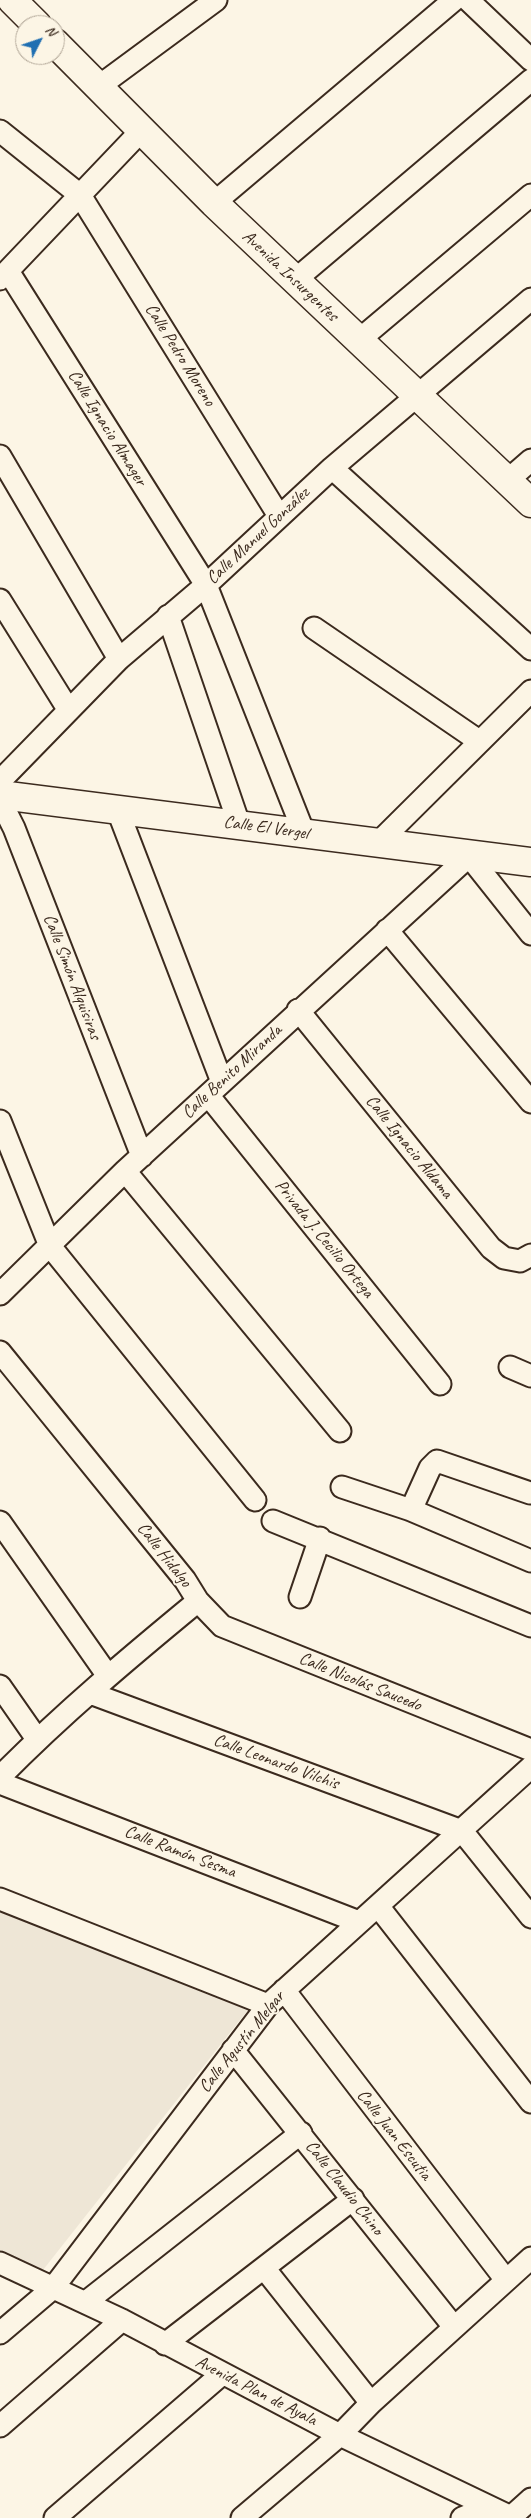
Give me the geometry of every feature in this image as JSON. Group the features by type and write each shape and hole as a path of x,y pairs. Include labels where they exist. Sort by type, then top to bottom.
{"street":[{"path":"12,0 27,15"},
{"path":"98,87 216,0"},
{"path":"214,203 454,0"},
{"path":"468,0 531,60"},
{"name":"Avenida Insurgentes","path":"65,53 214,203 531,502"},
{"path":"295,280 531,80"},
{"name":"Calle Pedro Moreno","path":"0,131 80,195 279,516"},
{"path":"4,275 141,131"},
{"path":"359,340 531,195"},
{"name":"Calle Ignacio Almager","path":"4,275 206,585 304,833"},
{"name":"Calle Manuel González","path":"0,787 3,778 68,709 119,659 206,585 332,468 531,299"},
{"path":"0,456 119,659"},
{"path":"508,480 531,460"},
{"path":"332,468 531,649"},
{"path":"0,600 68,709"},
{"path":"168,616 238,824"},
{"path":"314,628 479,741"},
{"path":"377,844 531,691"},
{"name":"Calle El Vergel","path":"0,795 118,811 238,824 469,856 531,862"},
{"name":"Calle Simón Alquisiras","path":"0,800 18,837 142,1156"},
{"name":"Privada J. Cecilio Ortega","path":"118,811 215,1089 440,1384"},
{"path":"469,856 531,934"},
{"name":"Calle Benito Miranda","path":"0,1294 125,1171 298,1010 469,856"},
{"path":"388,930 531,1102"},
{"name":"Calle Ignacio Aldama","path":"298,1010 491,1248 504,1258 520,1261 531,1255"},
{"path":"0,1121 50,1246 254,1500"},
{"path":"125,1171 340,1431"},
{"name":"Calle Hidalgo","path":"0,1352 185,1580 198,1601 108,1676 37,1739 0,1777"},
{"path":"510,1367 531,1376"},
{"path":"411,1510 430,1468 437,1460 530,1492"},
{"path":"342,1487 411,1510 531,1561"},
{"path":"273,1521 320,1538 531,1626"},
{"path":"0,1522 108,1676"},
{"path":"300,1596 320,1538"},
{"name":"Calle Nicolás Saucedo","path":"198,1601 222,1626 531,1750"},
{"path":"0,1686 37,1739"},
{"name":"Calle Leonardo Vilchis","path":"90,1693 462,1831"},
{"name":"Calle Agustín Melgar","path":"0,2332 52,2288 268,2005 531,1767"},
{"name":"Calle Ramón Sesma","path":"0,1783 359,1922"},
{"path":"462,1831 531,1917"},
{"path":"0,1899 268,2005"},
{"path":"378,1906 531,2102"},
{"name":"Calle Juan Escutia","path":"284,1990 506,2280"},
{"name":"Calle Claudio Chino","path":"233,2050 454,2327"},
{"path":"86,2302 301,2133"},
{"path":"165,2344 353,2199"},
{"path":"242,2518 340,2435 370,2403 531,2258"},
{"name":"Avenida Plan de Ayala","path":"0,2263 86,2302 340,2435 512,2518"},
{"path":"264,2268 370,2403"},
{"path":"0,2426 122,2320"},
{"path":"54,2518 222,2374"},
{"path":"512,2518 531,2498"},
{"path":"462,2518 489,2507"}],"shaded area":[{"path":"0,1909 251,2006 43,2270 0,2250"}]}
